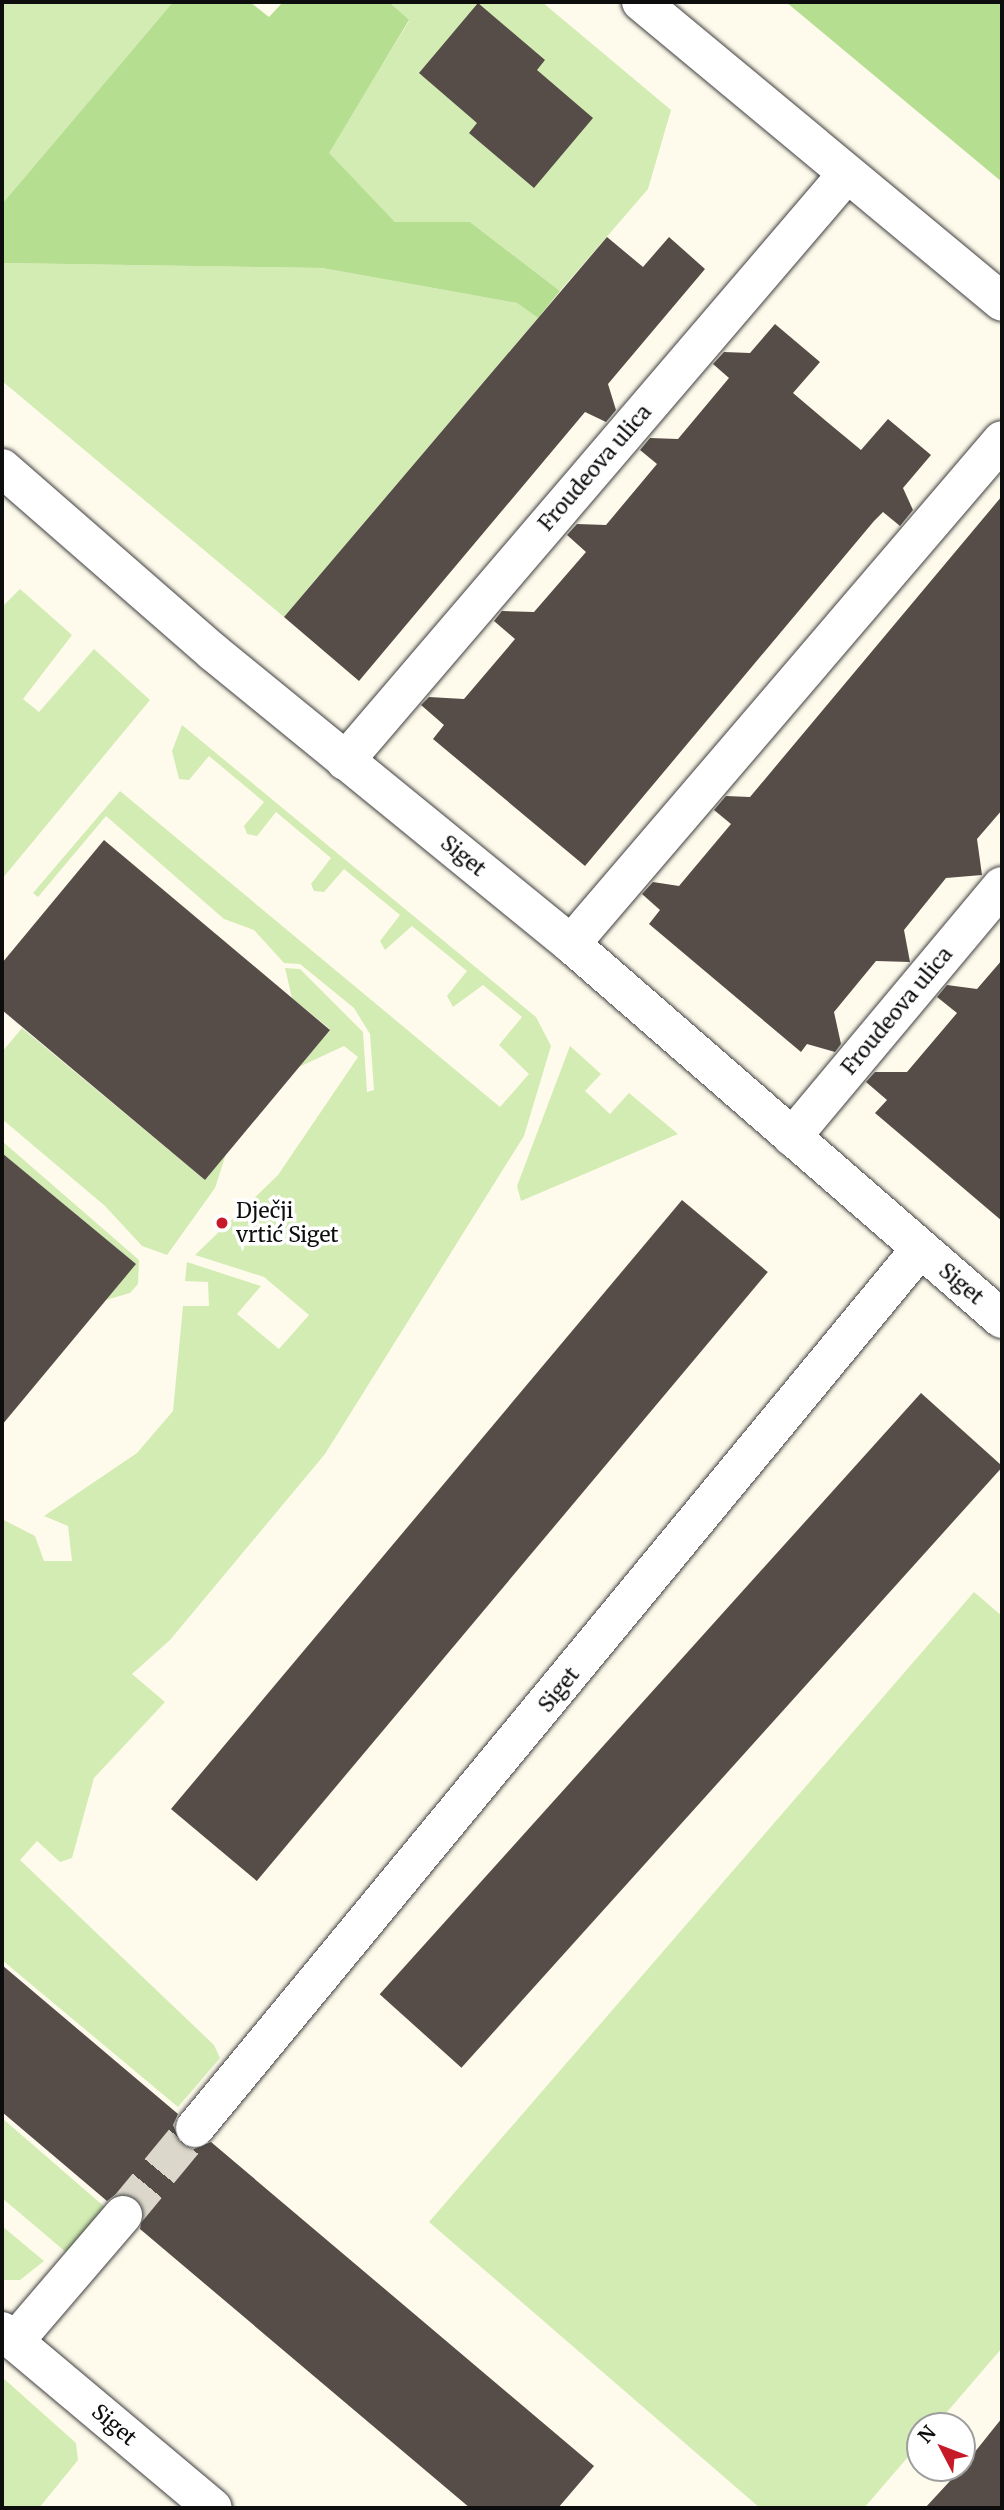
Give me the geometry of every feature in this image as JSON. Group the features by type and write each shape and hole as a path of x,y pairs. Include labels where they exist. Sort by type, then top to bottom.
{"street":[{"path":"640,2 1002,302"},
{"name":"Froudeova ulica","path":"345,761 846,175"},
{"path":"571,944 1002,440"},
{"name":"Siget","path":"2,468 345,761 571,944 1002,1319"},
{"name":"Froudeova ulica","path":"792,1136 1002,886"},
{"name":"Siget","path":"195,2128 920,1249"},
{"name":"Siget","path":"123,2215 8,2336 213,2508"}],"green space":[{"path":"2,2 173,2 2,204"},
{"path":"173,2 250,2 269,17 283,2 389,2 409,20 329,153 395,222 470,222 560,291 538,318 517,303 322,268 2,263 2,204"},
{"path":"389,2 542,2 671,110 648,189 560,291 470,222 395,222 328,153 409,21"},
{"path":"786,2 1002,2 1002,182"},
{"path":"2,263 322,268 517,303 538,318 284,617 2,381"},
{"path":"20,589 72,635 23,699 39,712 94,649 150,700 2,879 2,607"},
{"path":"182,725 536,1017 551,1046 524,1136 325,1454 170,1640 132,1674 165,1702 94,1778 72,1858 60,1862 37,1841 20,1860 214,2045 220,2058 178,2107 2,1960 2,1519 35,1536 44,1561 72,1561 68,1526 44,1516 137,1453 173,1411 183,1306 209,1306 208,1282 185,1281 187,1262 261,1286 237,1314 279,1349 309,1315 264,1277 195,1255 278,1175 358,1057 344,1046 299,1067 330,1029 292,998 285,968 300,969 363,1032 367,1092 374,1090 370,1034 354,1008 300,964 284,963 254,930 224,919 106,816 38,897 33,893 120,791 500,1107 529,1074 499,1045 522,1017 483,985 453,1007 447,996 467,971 412,926 385,950 380,941 400,915 344,869 324,892 314,891 311,884 331,858 276,812 257,836 247,834 244,826 264,802 209,756 189,780 179,779 172,751"},
{"path":"22,1028 205,1180 226,1154 215,1188 167,1255 142,1246 105,1206 2,1119 2,1052"},
{"path":"570,1046 601,1074 585,1091 610,1114 629,1093 678,1134 521,1201 517,1186"},
{"path":"2,1141 139,1260 138,1284 130,1293 106,1300 135,1264 2,1153"},
{"path":"974,1592 1002,1616 1002,2348 947,2412 906,2412 906,2459 864,2508 760,2508 429,2222"},
{"path":"2,2118 107,2209 67,2253 2,2198"},
{"path":"2,2226 44,2261 20,2280 2,2280"},
{"path":"2,2377 76,2443 78,2460 39,2508 2,2508"}],"building":[{"path":"478,3 545,60 537,70 593,118 534,188 469,133 477,123 419,73"},
{"path":"607,237 643,267 669,237 705,269 608,384 616,410 606,422 585,412 359,681 284,617"},
{"path":"775,324 820,362 793,393 826,421 861,450 888,419 931,455 903,488 913,510 900,526 883,512 874,521 585,866 433,739 444,725 421,705 429,697 464,699 515,639 494,621 502,611 534,612 586,552 567,535 577,524 606,525 657,464 640,450 650,438 678,439 729,378 713,364 724,352 750,353"},
{"path":"1002,496 1002,810 977,839 982,875 946,878 904,930 910,962 876,961 834,1012 841,1044 835,1052 807,1044 801,1052 649,924 660,910 642,894 653,882 679,886 731,824 714,810 726,796 750,797"},
{"path":"104,840 330,1030 205,1180 2,1010 2,963"},
{"path":"1002,960 1002,1221 875,1113 887,1100 866,1082 875,1072 907,1072 957,1013 937,997 947,985 977,989"},
{"path":"2,1153 136,1264 2,1425"},
{"path":"682,1200 768,1272 257,1881 171,1809"},
{"path":"921,1393 1002,1467 461,2068 380,1994"},
{"path":"2,1965 178,2114 173,2125 181,2144 192,2150 211,2142 594,2466 558,2508 470,2508 140,2229 144,2208 137,2198 116,2194 107,2201 2,2112"},
{"path":"1002,2418 1002,2508 925,2508 949,2482 976,2482 976,2450"}],"tunnel":[{"path":"123,2215 195,2128"}],"place":[{"name":"Dječji vrtić Siget","path":"222,1223"}]}
